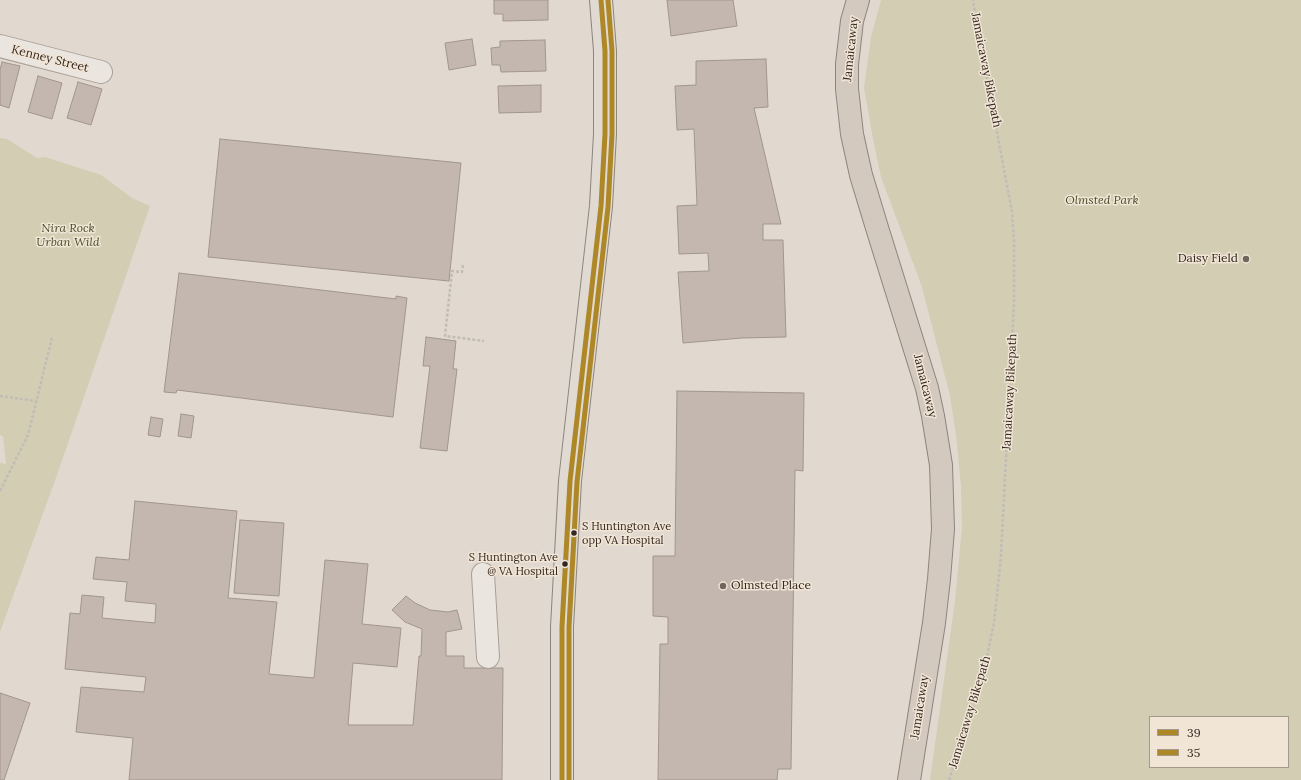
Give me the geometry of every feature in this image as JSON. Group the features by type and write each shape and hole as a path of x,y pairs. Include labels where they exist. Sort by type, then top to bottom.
{"highway":[{"name":"Jamaicaway","path":"858,0 852,21 847,64 847,89 852,134 863,182 926,381 932,406 941,465 943,529 939,580 934,623 909,780"}],"main road":[{"path":"562,780 562,627 568,504 601,206 605,134 605,51 601,0"}],"street":[{"name":"Kenney Street","path":"0,46 101,72"},
{"path":"483,574 488,657"}],"path":[{"name":"Jamaicaway Bikepath","path":"950,780 981,684 995,617 1002,532 1014,304 1014,242 1012,212 973,0"},
{"path":"463,265 462,272 452,271 445,336 484,341"},
{"path":"0,491 28,435 52,338"},
{"path":"0,396 36,401"}],"green space":[{"name":"Olmsted Park","path":"881,0 1301,0 1301,780 930,780 955,601 962,527 961,486 956,435 950,396 922,287 881,177 864,88 871,37"},
{"name":"Nira Rock Urban Wild","path":"0,138 7,139 37,158 45,157 101,175 132,198 150,206 57,475 0,632 0,463 6,464 3,436 0,435"}],"building":[{"path":"494,0 548,0 548,20 503,21 503,14 494,14"},
{"path":"667,0 733,0 737,26 671,36"},
{"path":"472,39 476,65 449,70 445,43"},
{"path":"545,40 546,71 501,72 500,65 492,65 491,48 500,47 500,41"},
{"path":"766,59 768,107 754,108 781,224 763,224 763,240 783,240 786,337 742,338 683,343 678,272 709,271 708,253 679,254 677,206 697,205 694,129 677,130 675,86 696,85 696,61"},
{"path":"2,62 20,66 9,108 0,105 0,70"},
{"path":"38,76 62,83 52,119 28,112"},
{"path":"78,82 102,89 91,125 67,118"},
{"path":"541,85 541,112 499,113 498,86"},
{"path":"220,139 461,163 449,281 208,257"},
{"path":"179,273 396,299 396,296 407,298 393,417 177,390 176,393 164,392"},
{"path":"426,337 456,341 453,369 457,369 447,451 420,448 430,366 423,366"},
{"name":"Olmsted Place","path":"677,391 804,393 803,471 795,470 791,769 778,769 777,780 658,780 660,644 668,644 668,617 653,616 653,556 675,556"},
{"path":"181,414 194,416 191,438 178,436"},
{"path":"151,417 163,419 160,437 148,435"},
{"path":"135,501 237,511 228,598 277,602 269,674 314,678 325,560 368,564 362,624 401,628 397,667 353,663 348,725 413,725 419,656 421,656 422,629 405,622 392,610 406,596 415,603 430,610 448,612 457,610 462,629 446,632 446,656 464,656 464,668 503,668 502,780 129,780 133,738 76,732 81,687 144,692 146,677 65,669 70,613 80,614 82,595 104,597 102,618 155,623 156,604 125,601 127,582 93,579 96,557 129,560"},
{"path":"240,520 284,523 279,596 234,593"},
{"path":"0,693 30,703 4,780 0,780"}],"transit line":[{"name":"39","path":"562,780 562,627 570,481 601,206 605,134 605,51 601,0"},
{"name":"35","path":"569,780 569,627 577,482 608,207 612,134 612,51 608,0"}],"place":[{"name":"Daisy Field","path":"1246,259"},
{"name":"S Huntington Ave opp VA Hospital","path":"574,533"},
{"name":"S Huntington Ave @ VA Hospital","path":"565,564"},
{"name":"Olmsted Place","path":"723,586"}]}
